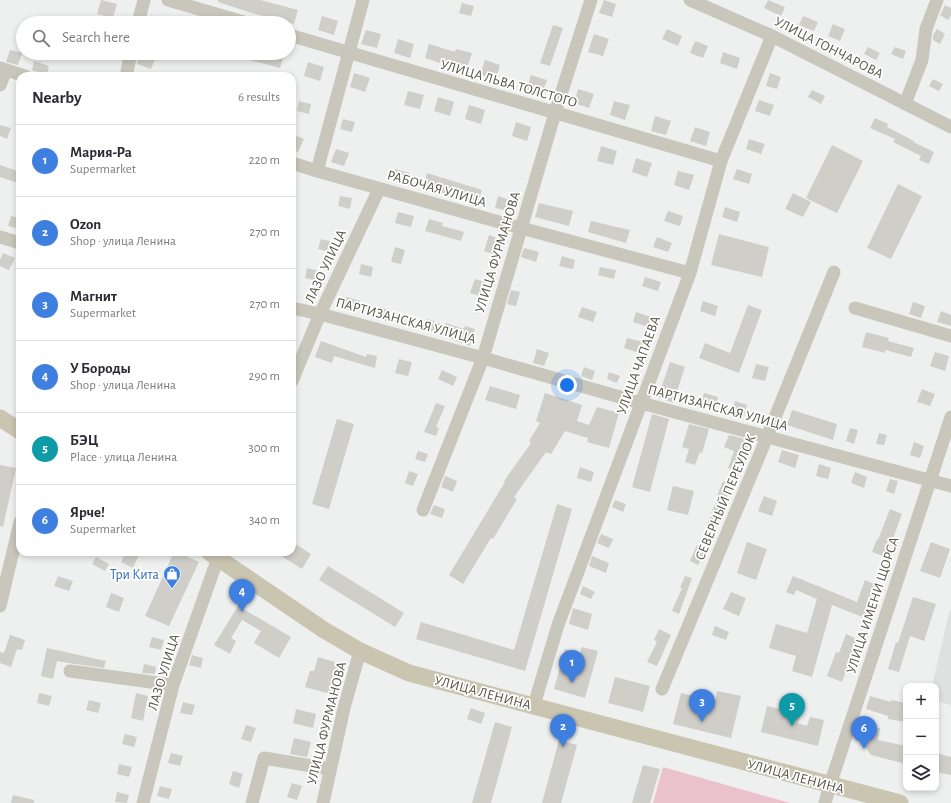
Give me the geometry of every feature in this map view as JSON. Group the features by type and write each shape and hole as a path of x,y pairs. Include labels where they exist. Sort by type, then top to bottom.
{"main road":[{"path":"0,418 16,428"},
{"name":"УЛИЦА ЛЕНИНА","path":"219,556 324,630 360,651 409,673 900,803"}],"street":[{"path":"140,16 144,0"},
{"path":"168,0 223,16"},
{"path":"317,171 350,53 363,0"},
{"name":"УЛИЦА ФУРМАНОВА","path":"423,510 483,358 555,113 591,0"},
{"name":"УЛИЦА ГОНЧАРОВА","path":"690,0 772,36 951,127"},
{"path":"905,104 922,60 926,29 937,0"},
{"name":"УЛИЦА ЧАПАЕВА","path":"534,705 558,626 690,273 721,161 772,36"},
{"name":"УЛИЦА ЛЬВА ТОЛСТОГО","path":"296,37 721,161"},
{"path":"127,72 129,60"},
{"path":"0,85 3,69 16,73"},
{"name":"РАБОЧАЯ УЛИЦА","path":"296,164 379,189 690,273"},
{"name":"ЛАЗО УЛИЦА","path":"296,371 320,314 379,189"},
{"path":"0,237 16,243"},
{"name":"СЕВЕРНЫЙ ПЕРЕУЛОК","path":"662,689 834,272"},
{"path":"855,308 951,336"},
{"name":"ПАРТИЗАНСКАЯ УЛИЦА","path":"296,309 483,358 641,404 951,486"},
{"name":"УЛИЦА ИМЕНИ ЩОРСА","path":"825,803 951,417"},
{"path":"0,606 16,539"},
{"name":"ЛАЗО УЛИЦА","path":"143,803 173,685 215,556"},
{"name":"УЛИЦА ФУРМАНОВА","path":"322,803 344,708 360,651"},
{"path":"70,671 173,685"},
{"path":"252,803 264,758 330,769"}],"shaded area":[{"path":"950,609 951,705 939,702 939,683 933,683"},
{"path":"663,767 790,803 653,803"}],"building":[{"path":"101,0 117,4 114,16 97,14"},
{"path":"218,0 260,0 298,10 296,17 263,16 218,2"},
{"path":"604,0 616,4 612,17 599,13"},
{"path":"768,0 785,7 781,16 764,8"},
{"path":"462,3 474,6 471,16 459,13"},
{"path":"945,5 951,8 951,15 948,20 940,15"},
{"path":"322,16 338,21 334,35 318,30"},
{"path":"803,16 818,22 814,31 799,25"},
{"path":"833,24 845,29 840,41 828,36"},
{"path":"553,25 563,28 550,66 540,63"},
{"path":"667,29 682,36 678,46 662,39"},
{"path":"937,29 945,34 940,44 933,40 933,35"},
{"path":"366,30 381,34 377,48 361,44"},
{"path":"594,34 609,39 603,56 588,52"},
{"path":"398,39 414,44 410,58 394,53"},
{"path":"695,41 708,46 703,58 690,53"},
{"path":"429,44 455,52 456,49 472,53 467,68 441,60 440,63 425,58"},
{"path":"868,47 880,53 876,60 864,54"},
{"path":"895,47 906,51 903,59 891,54"},
{"path":"10,50 16,52 16,60 20,60 18,65 6,62"},
{"path":"723,52 740,58 737,69 720,63"},
{"path":"138,60 155,60 151,69 137,64"},
{"path":"250,60 282,60 280,68"},
{"path":"485,60 500,65 496,79 480,75"},
{"path":"34,61 49,66 48,72 38,72 32,70"},
{"path":"308,62 324,67 320,81 304,76"},
{"path":"354,73 370,78 365,92 350,87"},
{"path":"770,73 781,77 777,89 766,86"},
{"path":"531,75 547,80 542,94 527,89"},
{"path":"933,79 943,84 939,91 929,86"},
{"path":"578,89 594,94 589,108 574,103"},
{"path":"812,90 825,96 821,104 808,97"},
{"path":"408,91 424,95 420,109 404,105"},
{"path":"438,97 454,102 450,116 434,111"},
{"path":"759,100 774,105 770,116 755,111"},
{"path":"299,101 311,104 309,114 297,111"},
{"path":"614,101 630,105 625,120 610,115"},
{"path":"469,105 485,110 481,124 465,119"},
{"path":"655,116 671,121 666,135 651,131"},
{"path":"875,118 888,124 887,127 914,141 913,142 934,152 929,164 919,160 921,156 893,142 895,139 870,128"},
{"path":"343,119 355,122 352,132 340,129"},
{"path":"516,122 531,127 527,141 512,136"},
{"path":"0,125 11,128 7,139 0,136"},
{"path":"695,127 710,132 706,146 690,141"},
{"path":"296,136 304,139 298,152 296,151"},
{"path":"749,139 765,144 761,154 746,149"},
{"path":"832,145 863,161 837,213 806,198"},
{"path":"601,146 617,151 613,165 597,161"},
{"path":"336,149 349,153 344,166 331,162"},
{"path":"636,158 652,163 647,177 632,172"},
{"path":"0,165 16,171 16,182 0,177"},
{"path":"395,169 410,173 407,184 392,179"},
{"path":"737,169 752,174 749,184 733,179"},
{"path":"678,171 694,175 689,190 674,185"},
{"path":"427,173 482,190 478,202 423,188"},
{"path":"898,184 922,196 891,259 867,248"},
{"path":"793,193 811,202 803,217 785,209"},
{"path":"340,196 352,198 350,209 338,206"},
{"path":"498,196 510,200 507,211 495,208"},
{"path":"539,203 573,211 569,226 535,217"},
{"path":"725,207 740,212 737,222 722,217"},
{"path":"668,211 683,216 680,226 664,221"},
{"path":"398,212 414,216 411,227 395,223"},
{"path":"11,216 16,217 16,228 8,226"},
{"path":"429,219 443,223 442,226 464,232 461,241 425,231"},
{"path":"591,221 630,230 626,243 588,232"},
{"path":"719,234 769,247 762,277 711,265"},
{"path":"489,235 497,238 493,254 484,251"},
{"path":"657,237 672,243 668,252 653,247"},
{"path":"321,239 333,242 330,252 318,249"},
{"path":"395,247 405,250 401,264 391,262"},
{"path":"524,248 539,252 536,262 521,257"},
{"path":"3,253 15,258 9,270 0,266 0,260"},
{"path":"562,256 575,260 573,269 559,266"},
{"path":"361,264 373,267 371,277 359,274"},
{"path":"600,267 616,270 614,279 598,275"},
{"path":"307,268 319,271 317,281 305,278"},
{"path":"645,277 661,282 658,291 642,286"},
{"path":"475,279 485,282 480,296 470,293"},
{"path":"511,290 520,292 516,306 507,304"},
{"path":"346,297 360,301 356,312 343,308"},
{"path":"703,301 718,306 715,316 700,311"},
{"path":"913,302 925,306 921,318 909,314"},
{"path":"748,305 762,310 739,373 699,358 705,343 730,353"},
{"path":"380,307 389,310 386,321 377,318"},
{"path":"582,307 597,312 593,322 578,317"},
{"path":"941,311 951,315 951,326 937,322"},
{"path":"636,312 651,317 648,327 633,322"},
{"path":"428,319 445,325 446,323 464,329 465,326 475,329 470,346 424,329"},
{"path":"866,332 889,338 888,341 914,348 911,357 885,350 885,353 862,347"},
{"path":"627,338 643,342 639,353 624,348"},
{"path":"321,341 366,357 367,354 377,356 375,368 334,356 332,363 315,357"},
{"path":"537,349 549,353 544,366 533,363"},
{"path":"935,352 949,356 945,371 930,366"},
{"path":"399,359 412,362 408,376 395,373"},
{"path":"670,362 685,367 673,403 658,397"},
{"path":"756,364 769,367 765,381 752,378"},
{"path":"584,367 595,371 592,380 581,376"},
{"path":"442,370 457,377 453,386 438,379"},
{"path":"609,372 620,376 617,383 607,379"},
{"path":"490,386 520,395 516,409 485,400"},
{"path":"922,389 935,394 930,406 917,402"},
{"path":"545,393 582,405 577,421 589,425 597,407 619,413 609,448 587,442 588,438 565,431 551,454 546,452 514,497 517,499 463,584 449,575 505,482 504,481 531,443 529,441 540,423 536,421"},
{"path":"704,393 718,397 715,408 701,405"},
{"path":"735,401 747,405 744,416 732,412"},
{"path":"436,403 445,406 436,427 439,428 436,436 424,432"},
{"path":"792,410 837,424 833,440 787,425"},
{"path":"652,414 669,419 650,492 632,487"},
{"path":"337,419 354,424 329,509 312,504"},
{"path":"689,424 709,429 702,453 700,452 695,465 685,462 689,449 682,447"},
{"path":"850,428 858,430 854,444 846,441"},
{"path":"879,433 887,435 884,445 876,444"},
{"path":"729,435 750,440 738,472 728,468 734,451 724,447"},
{"path":"914,442 924,446 920,458 910,455"},
{"path":"782,450 799,455 795,468 778,462"},
{"path":"418,451 428,454 425,462 415,459"},
{"path":"819,464 831,468 828,479 816,476"},
{"path":"0,465 16,468 3,527 0,526"},
{"path":"580,467 594,472 591,482 577,478"},
{"path":"409,471 418,474 413,486 405,483"},
{"path":"855,472 867,477 864,488 851,483"},
{"path":"445,476 457,481 453,492 441,487"},
{"path":"890,479 898,481 894,494 886,491"},
{"path":"723,481 732,484 714,530 706,527"},
{"path":"673,486 694,491 688,515 667,510"},
{"path":"764,496 777,501 772,516 758,511"},
{"path":"615,500 626,504 623,512 612,507"},
{"path":"557,504 572,509 525,671 416,639 421,622 514,650"},
{"path":"434,505 445,509 442,518 430,514"},
{"path":"890,509 902,514 886,557 872,552"},
{"path":"601,534 613,539 609,548 597,543"},
{"path":"747,542 767,549 756,580 737,573"},
{"path":"931,542 950,549 940,578 920,571"},
{"path":"296,545 311,554 302,569 281,556 296,556"},
{"path":"697,545 706,550 698,565 690,561"},
{"path":"124,556 138,556 133,568 121,562"},
{"name":"Три Кита","path":"172,556 186,556 199,562 169,626 145,616"},
{"path":"592,556 609,563 606,573 589,566"},
{"path":"96,557 109,564 105,571 92,564"},
{"path":"328,566 404,613 395,627 319,580"},
{"path":"58,576 73,581 69,591 54,586"},
{"path":"685,576 692,578 679,614 672,611 682,588 680,588"},
{"path":"793,576 857,602 865,580 876,585 867,606 870,607 865,618 832,605 812,677 792,671 796,656 769,648 776,624 807,633 817,599 796,590 794,595 786,592"},
{"path":"583,586 595,592 591,599 580,594"},
{"path":"731,592 746,598 739,616 723,609"},
{"path":"111,593 124,598 119,612 106,607"},
{"path":"913,597 936,604 924,641 910,636 899,672 888,669 896,642 898,643"},
{"path":"238,606 291,637 279,658 254,643 261,631 242,620 231,638 236,641 230,654 214,645"},
{"path":"573,608 592,614 588,630 569,624"},
{"path":"715,626 729,632 726,640 712,635"},
{"path":"659,629 671,635 657,666 647,662 657,642 654,640"},
{"path":"846,634 857,639 842,682 827,676 836,652 839,653"},
{"path":"10,635 25,640 22,650 17,649 11,667 0,663 0,652 4,653"},
{"path":"152,637 164,640 161,650 149,647"},
{"path":"582,647 598,651 585,698 554,689 565,649 580,653"},
{"path":"47,648 106,661 104,668 57,661 53,679 41,676"},
{"path":"192,655 203,658 201,668 189,665"},
{"path":"318,657 335,662 334,666 338,667 330,694 305,687 310,671 314,671"},
{"path":"144,664 156,667 155,674 142,673"},
{"path":"615,677 650,686 643,712 608,703"},
{"path":"717,691 741,696 731,738 673,724 681,693 715,701"},
{"path":"39,693 52,696 49,706 37,703"},
{"path":"136,693 148,696 143,721 131,718"},
{"path":"870,696 891,702 891,700 903,702 903,722 888,719 888,716 866,709"},
{"path":"89,700 101,703 98,713 86,710"},
{"path":"183,702 195,705 192,715 180,713"},
{"path":"767,706 801,714 798,723 807,726 810,717 824,720 818,746 761,732"},
{"path":"471,708 485,713 481,724 467,719"},
{"path":"296,709 316,714 313,728 293,723"},
{"path":"495,722 512,727 491,803 472,803"},
{"path":"246,725 256,728 251,742 241,739"},
{"path":"870,727 880,728 878,740 903,745 903,763 871,755 860,740 862,732"},
{"path":"125,734 137,737 134,747 122,744"},
{"path":"294,738 311,742 307,757 290,754"},
{"path":"559,740 577,745 561,803 542,803"},
{"path":"171,753 183,756 180,766 168,763"},
{"path":"939,754 951,757 951,775 939,773"},
{"path":"119,764 132,767 129,777 117,774"},
{"path":"643,765 660,769 650,803 632,803"},
{"path":"233,771 243,774 239,788 229,784"},
{"path":"292,783 302,786 297,800 287,797"},
{"path":"160,786 172,789 169,799 157,796"},
{"path":"117,792 129,795 127,803 115,802"},
{"path":"13,795 34,800 34,803 11,803"}],"place":[{"name":"Три Кита","path":"172,589"},
{"name":"У Бороды","path":"242,612"},
{"name":"Мария-Ра","path":"572,683"},
{"name":"Магнит","path":"702,722"},
{"name":"БЭЦ","path":"792,726"},
{"name":"Ozon","path":"563,747"},
{"name":"Ярче!","path":"864,749"}]}
